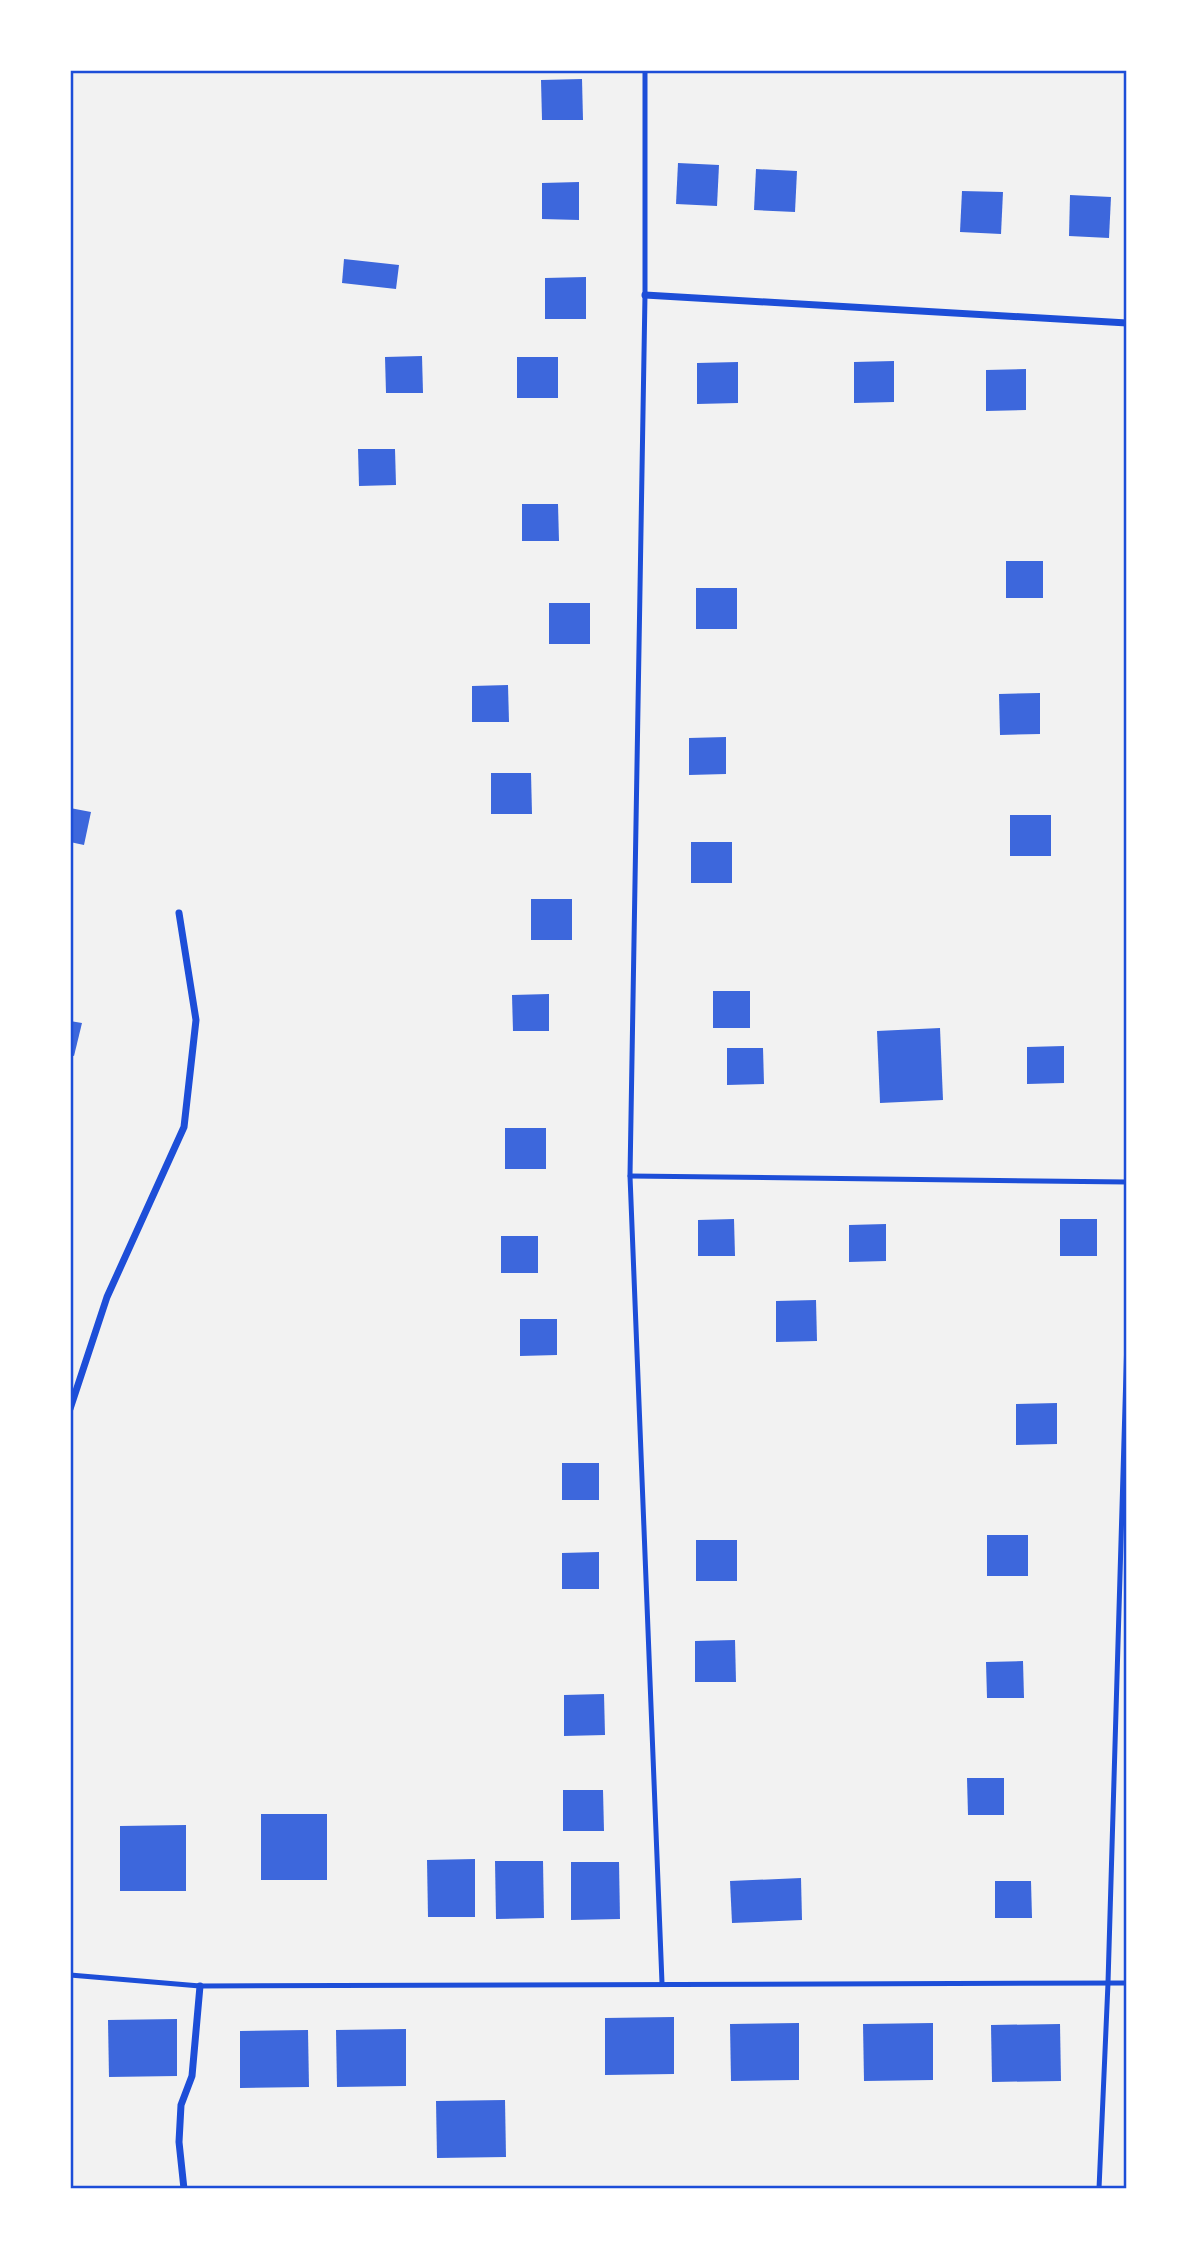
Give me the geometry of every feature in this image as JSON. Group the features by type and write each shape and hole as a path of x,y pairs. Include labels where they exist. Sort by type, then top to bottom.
{"street":[{"path":"645,295 1127,323"},
{"path":"70,1409 107,1297 184,1127 196,1020 179,913"},
{"path":"184,2189 179,2142 181,2105 192,2076 200,1986"}],"lane":[{"path":"645,70 645,295 631,1176 662,1983"},
{"path":"631,1176 1127,1182"},
{"path":"1099,2189 1108,1983 1127,1338"},
{"path":"70,1975 200,1986 1127,1983"}],"building":[{"path":"582,79 583,120 542,120 541,80"},
{"path":"678,163 719,165 717,206 676,204"},
{"path":"756,169 797,171 795,212 754,210"},
{"path":"579,182 579,220 542,219 542,183"},
{"path":"962,191 1003,192 1001,234 960,232"},
{"path":"1070,195 1111,197 1109,238 1069,236"},
{"path":"344,259 399,265 396,289 342,283"},
{"path":"586,277 586,319 545,319 545,278"},
{"path":"422,356 423,393 386,393 385,357"},
{"path":"517,357 558,357 558,398 517,398"},
{"path":"894,361 894,402 854,403 854,362"},
{"path":"738,362 738,403 697,404 697,363"},
{"path":"1026,369 1026,410 986,411 986,370"},
{"path":"358,449 395,449 396,485 359,486"},
{"path":"522,504 558,504 559,541 522,541"},
{"path":"1006,561 1043,561 1043,598 1006,598"},
{"path":"696,588 737,588 737,629 696,629"},
{"path":"549,603 590,603 590,644 549,644"},
{"path":"508,685 509,722 472,722 472,686"},
{"path":"1040,693 1040,734 1000,735 999,694"},
{"path":"726,737 726,774 689,775 689,738"},
{"path":"491,773 531,773 532,814 491,814"},
{"path":"70,808 91,812 84,845 70,842"},
{"path":"1010,815 1051,815 1051,856 1010,856"},
{"path":"691,842 732,842 732,883 691,883"},
{"path":"531,899 572,899 572,940 531,940"},
{"path":"713,991 750,991 750,1028 713,1028"},
{"path":"549,994 549,1031 513,1031 512,995"},
{"path":"70,1021 82,1023 74,1056 70,1055"},
{"path":"940,1028 943,1100 880,1103 877,1031"},
{"path":"1064,1046 1064,1083 1027,1084 1027,1047"},
{"path":"727,1048 763,1048 764,1084 727,1085"},
{"path":"505,1128 546,1128 546,1169 505,1169"},
{"path":"734,1219 735,1256 698,1256 698,1220"},
{"path":"1060,1219 1097,1219 1097,1256 1060,1256"},
{"path":"886,1224 886,1261 849,1262 849,1225"},
{"path":"501,1236 538,1236 538,1273 501,1273"},
{"path":"816,1300 817,1341 776,1342 776,1301"},
{"path":"520,1319 557,1319 557,1355 520,1356"},
{"path":"1057,1403 1057,1444 1016,1445 1016,1404"},
{"path":"562,1463 599,1463 599,1500 562,1500"},
{"path":"987,1535 1028,1535 1028,1576 987,1576"},
{"path":"696,1540 737,1540 737,1581 696,1581"},
{"path":"599,1552 599,1589 562,1589 562,1553"},
{"path":"735,1640 736,1682 695,1682 695,1641"},
{"path":"1023,1661 1024,1698 987,1698 986,1662"},
{"path":"604,1694 605,1735 564,1736 564,1695"},
{"path":"967,1778 1004,1778 1004,1815 968,1815"},
{"path":"563,1790 603,1790 604,1831 563,1831"},
{"path":"261,1814 327,1814 327,1880 261,1880"},
{"path":"186,1825 186,1891 120,1891 120,1826"},
{"path":"475,1859 475,1917 428,1917 427,1860"},
{"path":"495,1861 543,1861 544,1918 496,1919"},
{"path":"571,1862 619,1862 620,1919 571,1920"},
{"path":"801,1878 802,1920 732,1923 730,1881"},
{"path":"995,1881 1031,1881 1032,1918 995,1918"},
{"path":"674,2017 674,2074 605,2075 605,2018"},
{"path":"177,2019 177,2076 109,2077 108,2020"},
{"path":"799,2023 799,2080 731,2081 730,2024"},
{"path":"933,2023 933,2080 864,2081 863,2024"},
{"path":"1060,2024 1061,2081 992,2082 991,2025"},
{"path":"406,2029 406,2086 337,2087 336,2030"},
{"path":"308,2030 309,2087 240,2088 240,2031"},
{"path":"505,2100 506,2157 437,2158 436,2101"}]}
